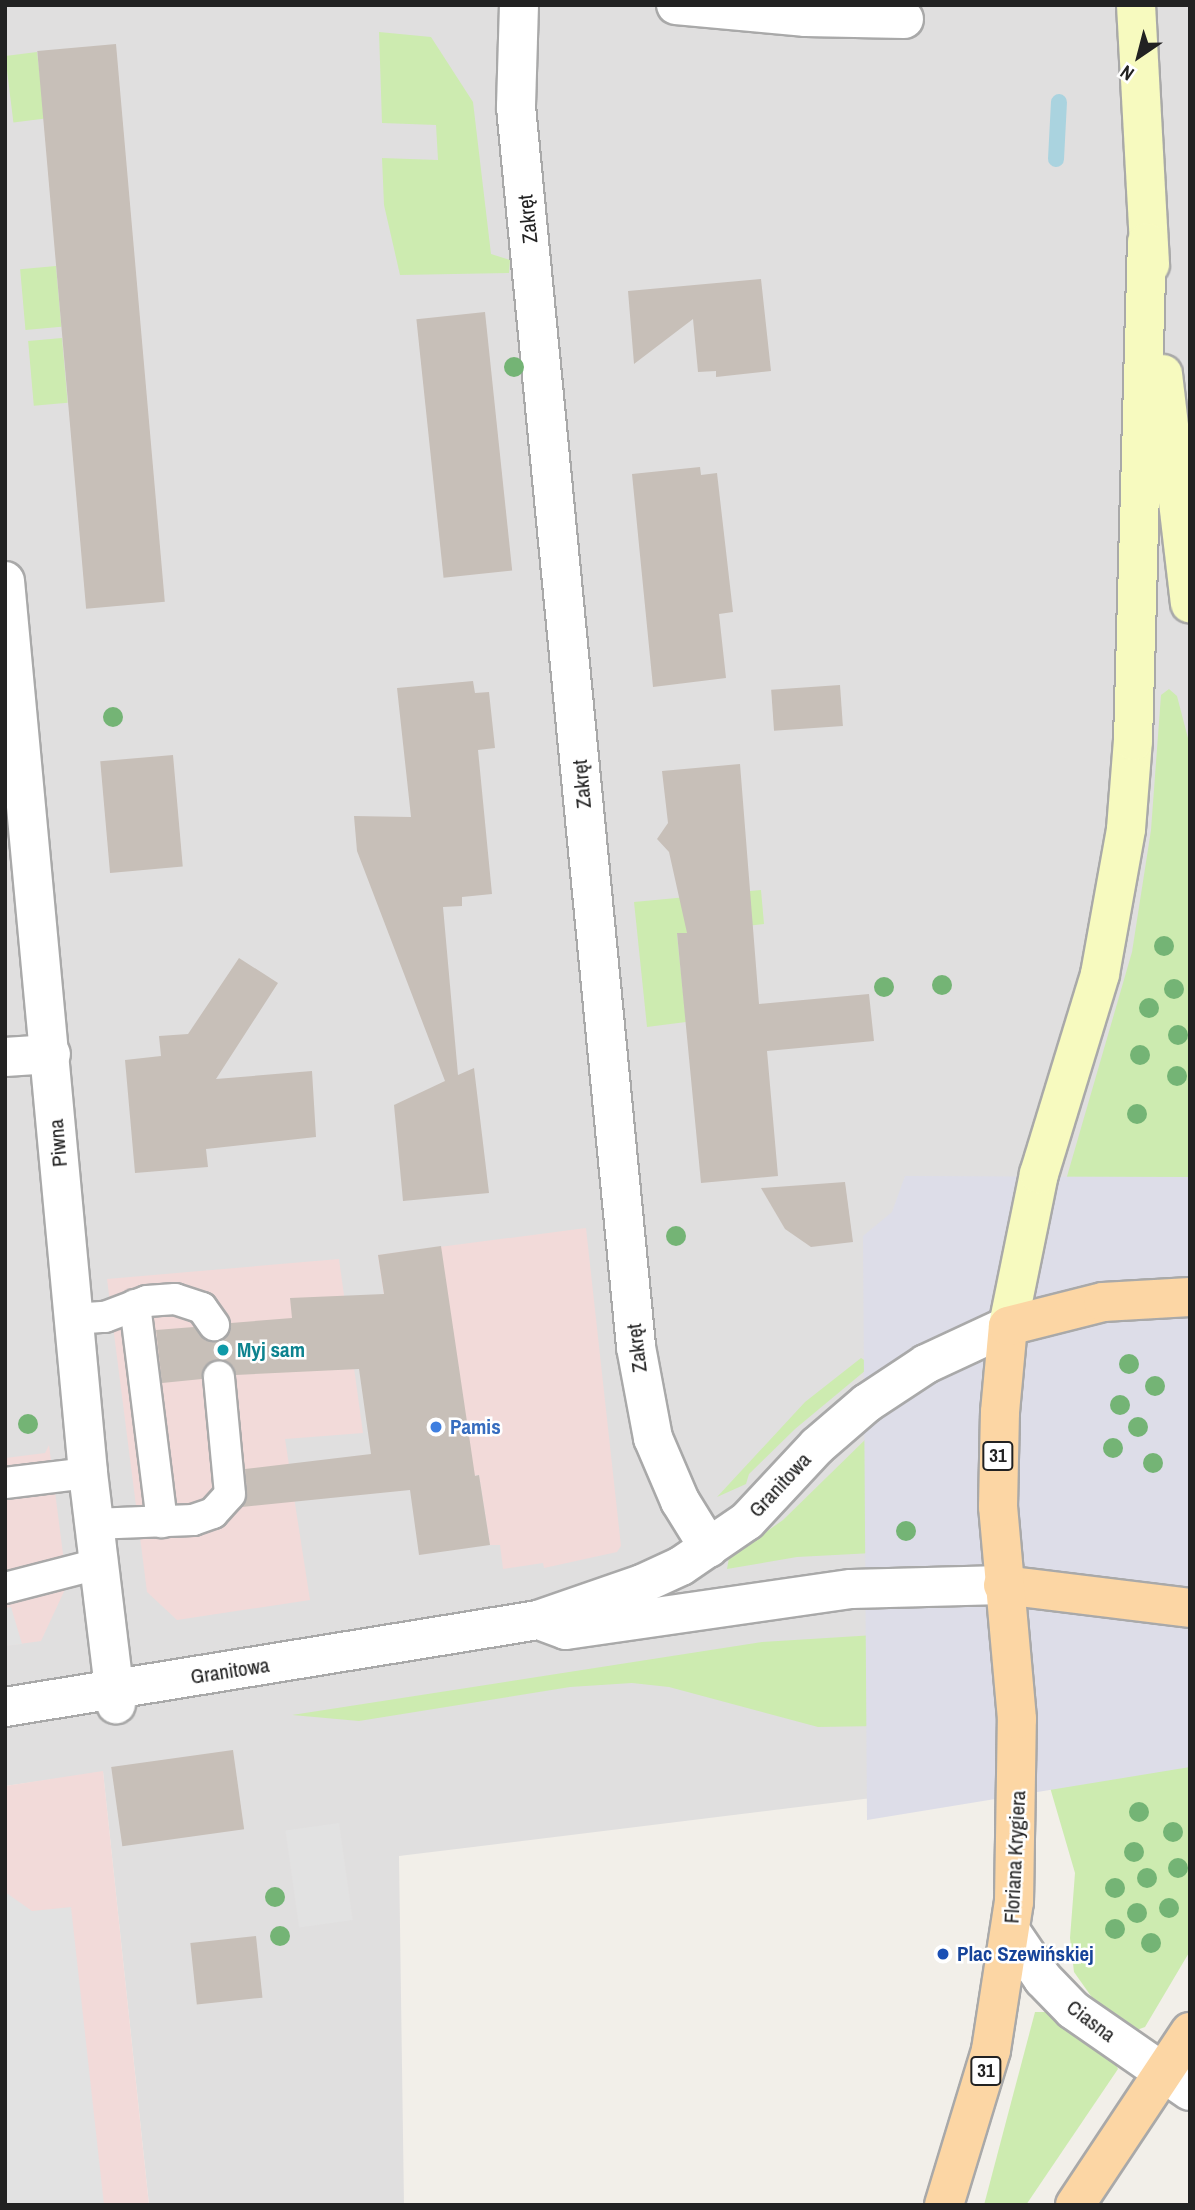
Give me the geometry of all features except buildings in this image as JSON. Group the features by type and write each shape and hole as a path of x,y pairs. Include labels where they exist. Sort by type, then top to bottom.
{"main road":[{"path":"1136,5 1147,242 1190,603"},
{"path":"1147,242 1133,741 1126,829 1100,974 1039,1174 1008,1326 1103,1302 1190,1297"},
{"name":"31","path":"1003,1585 998,1446 1008,1326"},
{"path":"1003,1585 1190,1608"},
{"name":"Floriana Krygiera","path":"944,2205 991,2050 1011,1932 1018,1835 1017,1719 1003,1585"},
{"path":"1075,2205 1177,2082 1190,2032"}],"street":[{"name":"Zakręt","path":"519,5 516,107 636,1347 653,1438 680,1501 709,1548"},
{"path":"676,5 806,17 904,19"},
{"name":"Piwna","path":"5,581 88,1473 114,1697"},
{"path":"5,1057 51,1054"},
{"name":"Granitowa","path":"5,1707 114,1697 538,1620 642,1584 709,1548 747,1521 817,1446 867,1402 926,1364 1008,1326"},
{"name":"Granitowa","path":"538,1620 566,1630 839,1590 909,1584 1003,1585"},
{"name":"Ciasna","path":"1011,1932 1043,1979 1073,2010 1177,2082"}],"lane":[{"path":"73,1319 105,1317 135,1305 175,1299 202,1308 214,1325"},
{"path":"135,1305 162,1522"},
{"path":"93,1524 193,1520 213,1513 230,1494 219,1377"},
{"path":"5,1483 88,1473"},
{"path":"5,1588 98,1564"}],"shaded area":[{"path":"5,5 1190,5 1190,1759 399,1856 404,2205 149,2205 103,1772 5,1786"},
{"path":"905,1176 1190,1177 1190,1767 867,1820 863,1236 892,1212"},
{"path":"586,1228 621,1546 617,1552 544,1568 543,1563 503,1569 500,1545 490,1545 479,1475 412,1484 378,1255"},
{"path":"339,1259 363,1433 285,1439 310,1600 177,1620 147,1592 107,1279"},
{"path":"49,1445 67,1585 41,1641 5,1646 5,1458 45,1453"},
{"path":"11,1607 22,1644 5,1646 5,1608"},
{"path":"103,1771 149,2205 5,2205 5,1786"},
{"path":"339,1823 353,1920 299,1928 286,1831"},
{"path":"5,1892 32,1911 71,1907 104,2205 5,2205"}],"green space":[{"path":"379,32 431,37 473,102 491,254 510,260 509,273 400,275 384,205 382,158 438,160 436,125 382,123"},
{"path":"37,52 45,119 13,122 5,56"},
{"path":"56,266 61,327 25,330 20,269"},
{"path":"62,338 68,403 34,406 28,341"},
{"path":"1169,689 1177,696 1190,746 1190,1188 1059,1204 1132,952 1151,830 1161,695"},
{"path":"761,890 764,924 677,934 686,1022 647,1027 634,902"},
{"path":"861,1358 872,1365 795,1429 749,1474 746,1484 717,1497 805,1402"},
{"path":"872,1433 873,1553 797,1557 727,1569 729,1558 783,1520"},
{"path":"875,1635 879,1726 818,1727 669,1687 632,1683 570,1687 359,1721 292,1715 762,1642"},
{"path":"1190,1725 1190,1951 1145,2027 1134,2031 1098,2006 1074,1972 1070,1938 1075,1873 1049,1784"},
{"path":"1035,2012 1046,2012 1114,2060 1118,2069 1026,2205 984,2205"}],"waterway":[{"path":"1056,159 1059,102"}],"place":[{"name":"Myj sam","path":"223,1350"},
{"name":"Pamis","path":"436,1427"},
{"name":"Plac Szewińskiej","path":"943,1954"}]}
